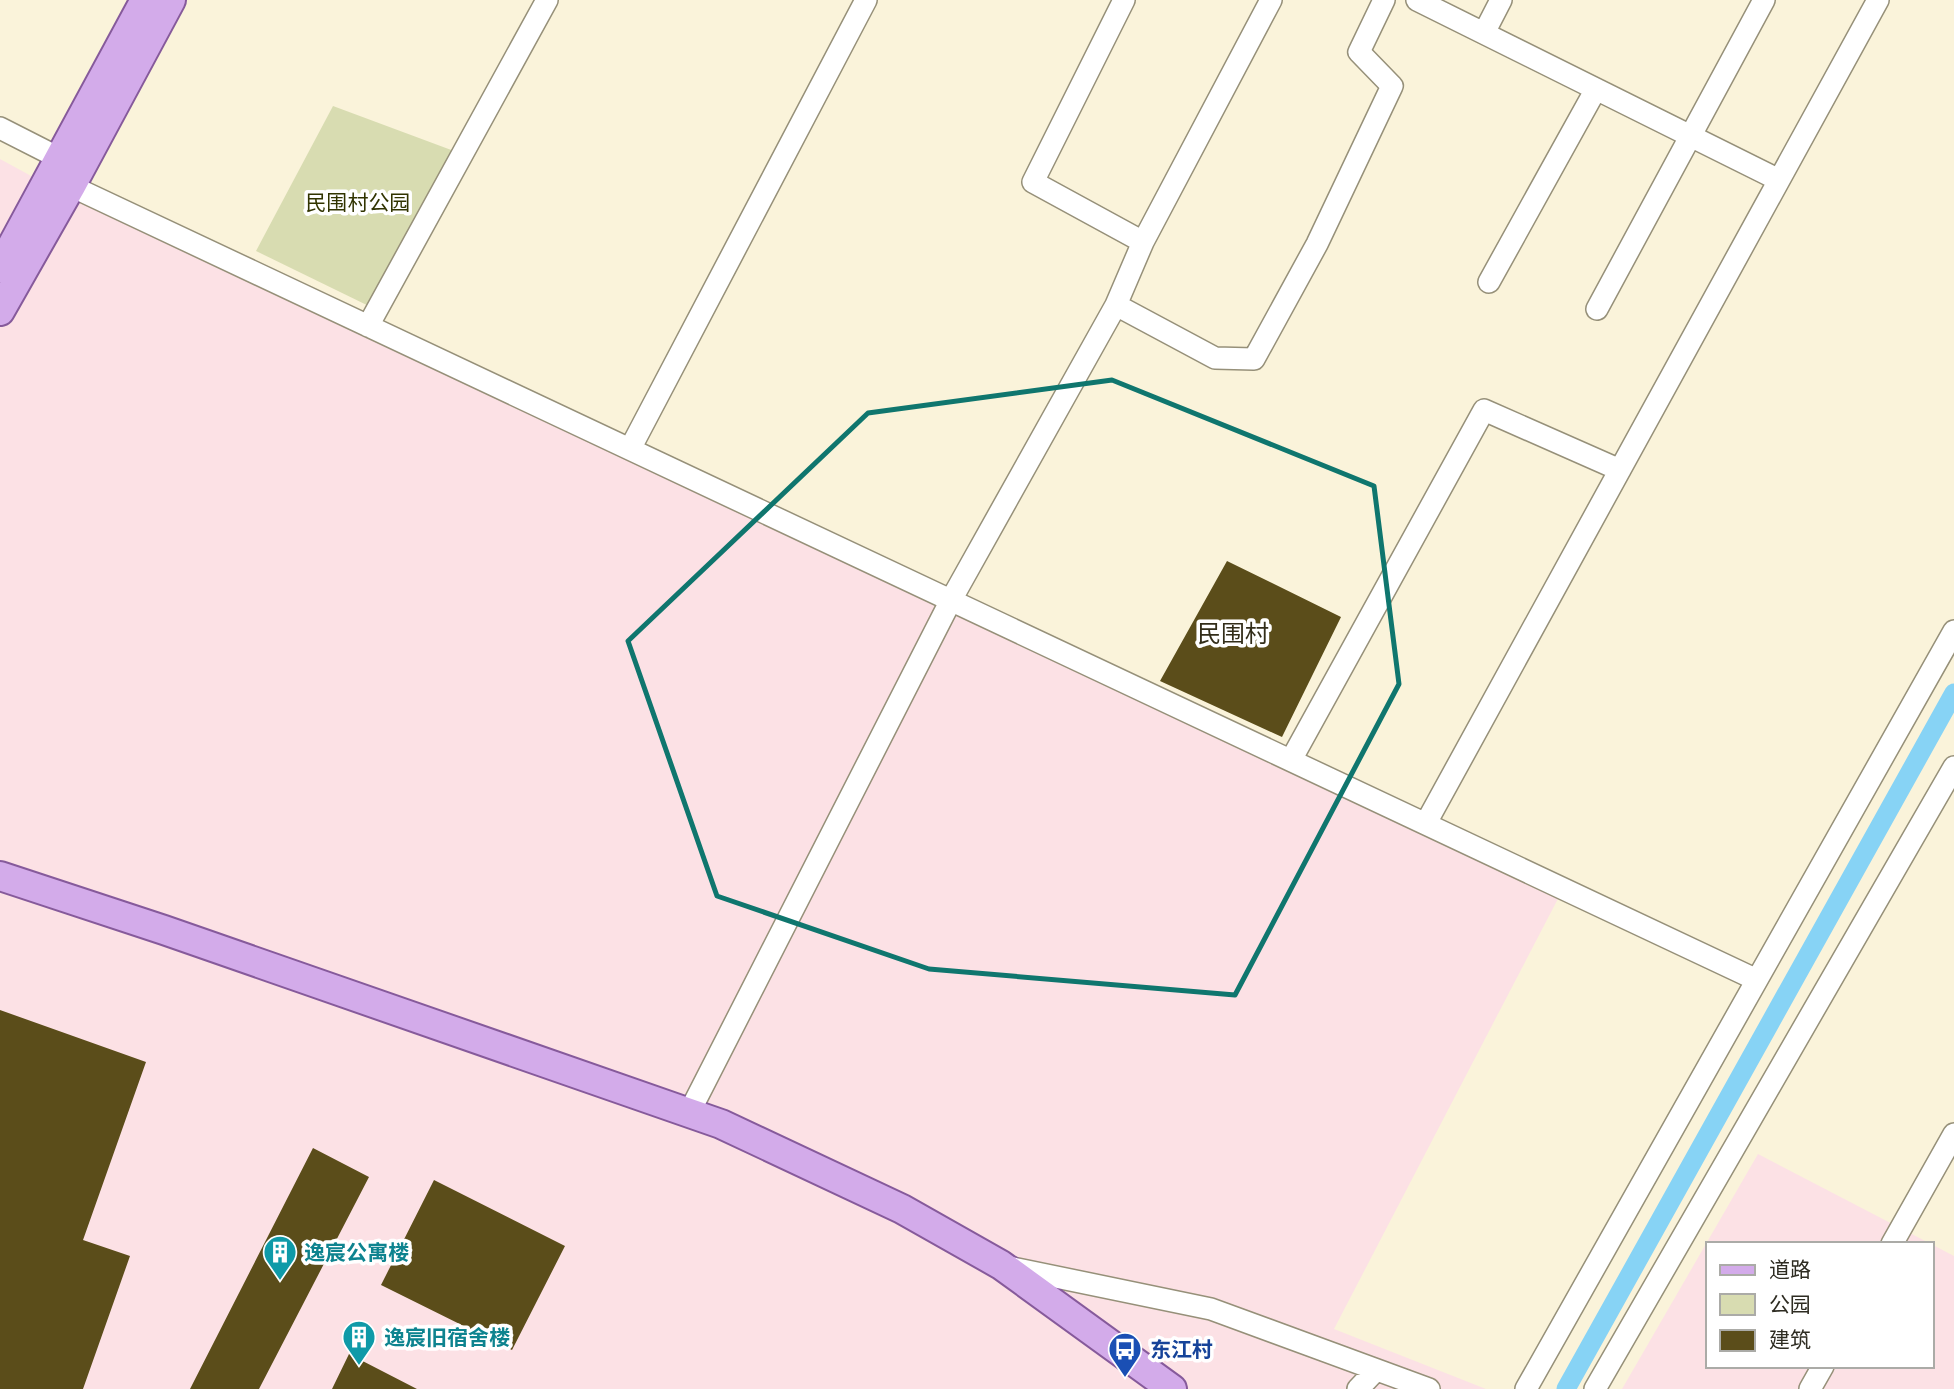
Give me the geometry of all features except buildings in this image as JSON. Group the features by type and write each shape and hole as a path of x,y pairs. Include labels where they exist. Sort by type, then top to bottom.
{"main road":[{"path":"0,268 145,0"},
{"path":"0,311 71,186 170,0"},
{"path":"0,876 164,930 721,1124 902,1209 1001,1265 1172,1389"},
{"path":"0,895 613,1101 720,1142 861,1205 998,1279 1160,1389"}],"street":[{"path":"368,326 547,0"},
{"path":"630,449 866,0"},
{"path":"1124,0 1032,182 1143,242"},
{"path":"689,1113 951,600 1116,305 1143,242 1271,0"},
{"path":"1116,305 1215,358 1254,359 1317,244 1392,86 1359,52 1384,0"},
{"path":"1417,0 1779,180"},
{"path":"1484,33 1501,0"},
{"path":"1597,309 1764,0"},
{"path":"1426,823 1878,0"},
{"path":"1489,282 1596,89"},
{"path":"0,128 59,158"},
{"path":"71,186 1757,980"},
{"path":"1291,760 1484,410 1620,470"},
{"path":"1526,1389 1954,631"},
{"path":"1595,1389 1954,767"},
{"path":"1893,1242 1954,1134"},
{"path":"1001,1265 1211,1309 1429,1389"},
{"path":"1810,1389 1822,1368"},
{"path":"1359,1389 1376,1370"}],"highlighted area":[{"path":"1112,380 1374,486 1399,684 1235,995 929,969 717,896 628,641 868,413"}],"shaded area":[{"path":"0,159 79,202 1562,891 1334,1329 1486,1389 0,1389"},
{"path":"1758,1154 1927,1242 1707,1242"},
{"path":"1706,1244 1706,1368 1933,1368 1933,1245 1954,1256 1954,1389 1622,1389"}],"green space":[{"name":"民围村公园","path":"333,106 462,154 377,310 256,251"}],"waterway":[{"path":"1566,1389 1954,693"}],"place":[{"name":"逸宸公寓楼","path":"280,1282"},
{"name":"逸宸旧宿舍楼","path":"359,1367"},
{"name":"东江村","path":"1125,1379"}],"district":[{"name":"民围村","path":"1233,633"}]}
